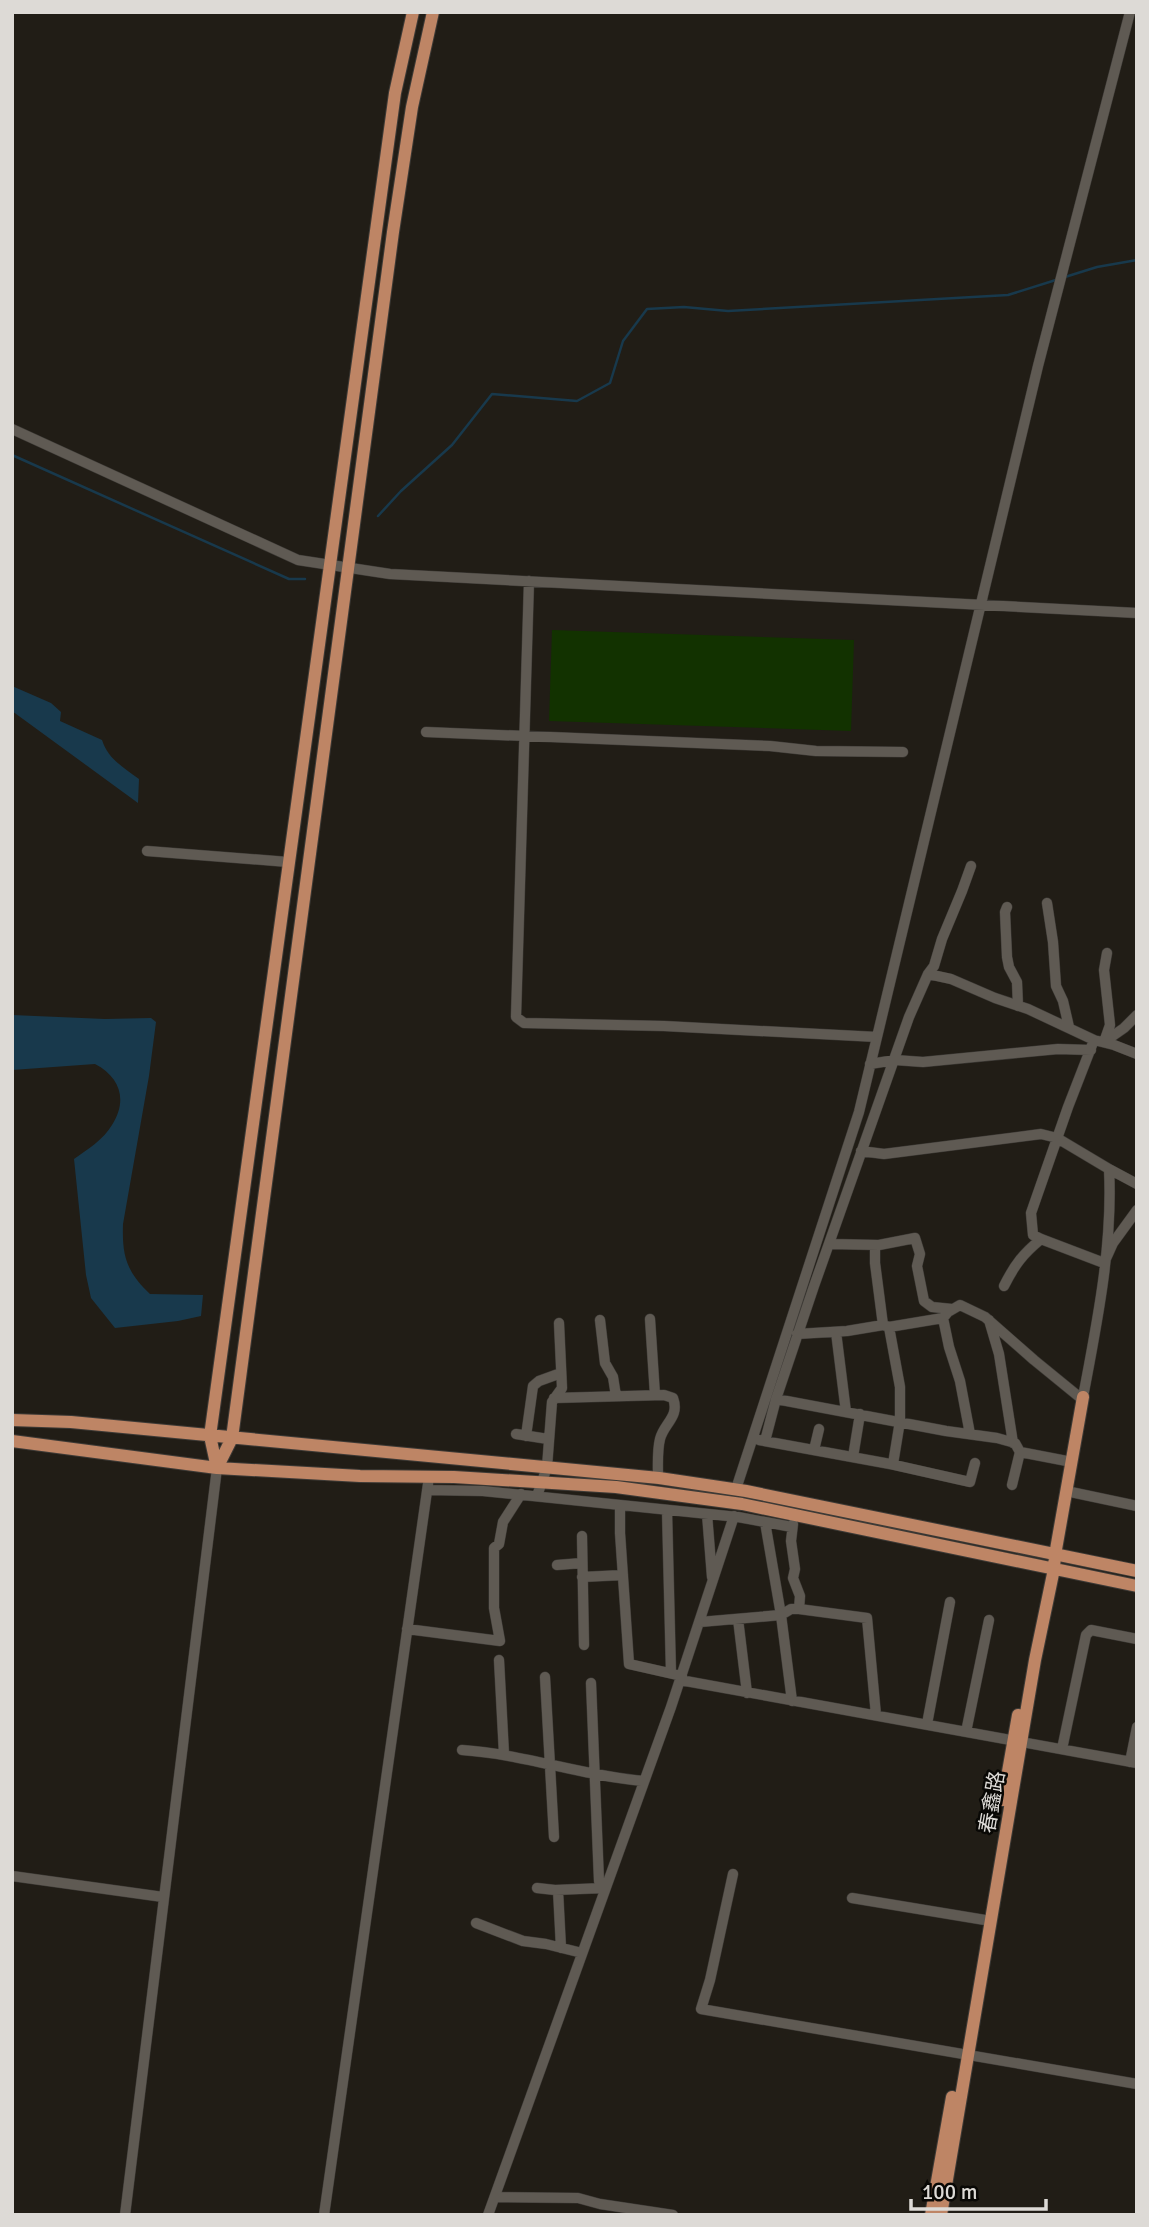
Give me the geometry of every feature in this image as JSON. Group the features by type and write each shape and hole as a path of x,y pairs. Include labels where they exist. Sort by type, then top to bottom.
{"main road":[{"path":"217,1468 210,1436 395,93 413,12"},
{"path":"217,1468 232,1438 411,107 433,12"},
{"name":"春鑫路","path":"931,2215 988,1920 1044,1588 1053,1568 1083,1399"},
{"path":"12,1420 71,1422 658,1478 736,1489 1137,1571"},
{"path":"12,1441 217,1468 360,1476 428,1483 542,1483 615,1487 742,1504 794,1521 1137,1586"},
{"name":"春鑫路","path":"942,2215 963,2055"}],"street":[{"path":"736,1489 859,1112 1038,366 1130,12"},
{"path":"12,429 298,560 390,574 1137,613"},
{"path":"528,581 516,1017 524,1023 664,1026 877,1037"},
{"path":"426,732 770,746 816,751 903,752"},
{"path":"147,850 289,862"},
{"path":"765,1441 797,1334 909,1017 934,965 971,866"},
{"path":"1047,903 1056,986 1063,1001 1069,1027"},
{"path":"1007,908 1007,957 1017,982 1018,1006"},
{"path":"1104,1264 1033,1235 1031,1213 1057,1138 1096,1044 1110,1025 1104,970 1107,953"},
{"path":"928,974 951,979 1069,1027 1096,1044 1137,1054"},
{"path":"870,1064 895,1060 923,1062 1096,1044 1124,1028 1137,1015"},
{"path":"861,1151 884,1154 1041,1134 1057,1138 1137,1184"},
{"path":"797,1334 836,1332 943,1318 960,1305 989,1320 1083,1399 1104,1264 1110,1192 1109,1169"},
{"path":"1104,1264 1113,1243 1137,1210"},
{"path":"830,1244 875,1245 915,1238 920,1254 918,1266 924,1301 932,1307 953,1308"},
{"path":"1004,1286 1023,1254 1041,1239"},
{"path":"875,1245 875,1263 886,1326 900,1387 900,1422 893,1464"},
{"path":"943,1318 960,1381 970,1434"},
{"path":"650,1319 654,1395"},
{"path":"989,1320 999,1354 1013,1443 1020,1452 1072,1462"},
{"path":"600,1321 605,1363 613,1377 616,1396"},
{"path":"537,1496 547,1467 551,1402 562,1388 559,1324"},
{"path":"836,1332 846,1412"},
{"path":"548,1439 521,1435 533,1386 561,1373"},
{"path":"554,1398 654,1395 670,1397 675,1404 673,1420 661,1434 659,1441 658,1478"},
{"path":"776,1399 1013,1443"},
{"path":"853,1457 860,1414"},
{"path":"814,1450 819,1429"},
{"path":"752,1439 893,1464 970,1482 975,1463"},
{"path":"1012,1485 1020,1452"},
{"path":"125,2215 217,1468"},
{"path":"324,2215 428,1483 765,1522 794,1521 791,1541 795,1569 793,1578 800,1596 799,1609"},
{"path":"1066,1491 1137,1506"},
{"path":"407,1629 500,1641 494,1608 494,1548 499,1544 503,1522 521,1494"},
{"path":"621,1505 629,1664 747,1693 1133,1762 1137,1727"},
{"path":"667,1510 671,1673"},
{"path":"707,1514 713,1583"},
{"path":"488,2215 681,1678 734,1517"},
{"path":"765,1522 792,1701"},
{"path":"582,1536 584,1645"},
{"path":"557,1565 582,1563"},
{"path":"582,1577 623,1575"},
{"path":"927,1724 950,1602"},
{"path":"700,1622 781,1615 791,1609 867,1618 876,1715"},
{"path":"738,1619 747,1693"},
{"path":"966,1732 989,1620"},
{"path":"1062,1749 1086,1634 1091,1630 1137,1639"},
{"path":"499,1660 504,1754"},
{"path":"545,1677 554,1837"},
{"path":"591,1684 599,1881 604,1888"},
{"path":"462,1750 504,1754 615,1778 644,1781"},
{"path":"733,1874 701,2009 1137,2084"},
{"path":"12,1877 163,1897"},
{"path":"537,1888 604,1888"},
{"path":"558,1890 561,1948"},
{"path":"852,1898 988,1920"},
{"path":"476,1923 523,1941 582,1953"},
{"path":"495,2197 578,2198 673,2215"}],"green space":[{"path":"552,630 854,640 851,731 549,721"}],"water":[{"path":"12,686 51,703 61,712 60,721 102,740 112,758 139,779 138,803 12,711"},
{"path":"12,1015 151,1018 156,1022 123,1224 123,1245 131,1270 150,1294 203,1295 201,1316 115,1328 91,1298 86,1275 74,1159 109,1130 120,1107 119,1090 116,1082 104,1069 95,1064 12,1070"}],"waterway":[{"path":"1065,277 1097,267 1137,260"},
{"path":"378,516 401,491 452,445 492,394 577,401 610,383 623,341 647,309 684,307 728,311 1008,295 1059,279"},
{"path":"12,455 289,579 305,579"}]}
